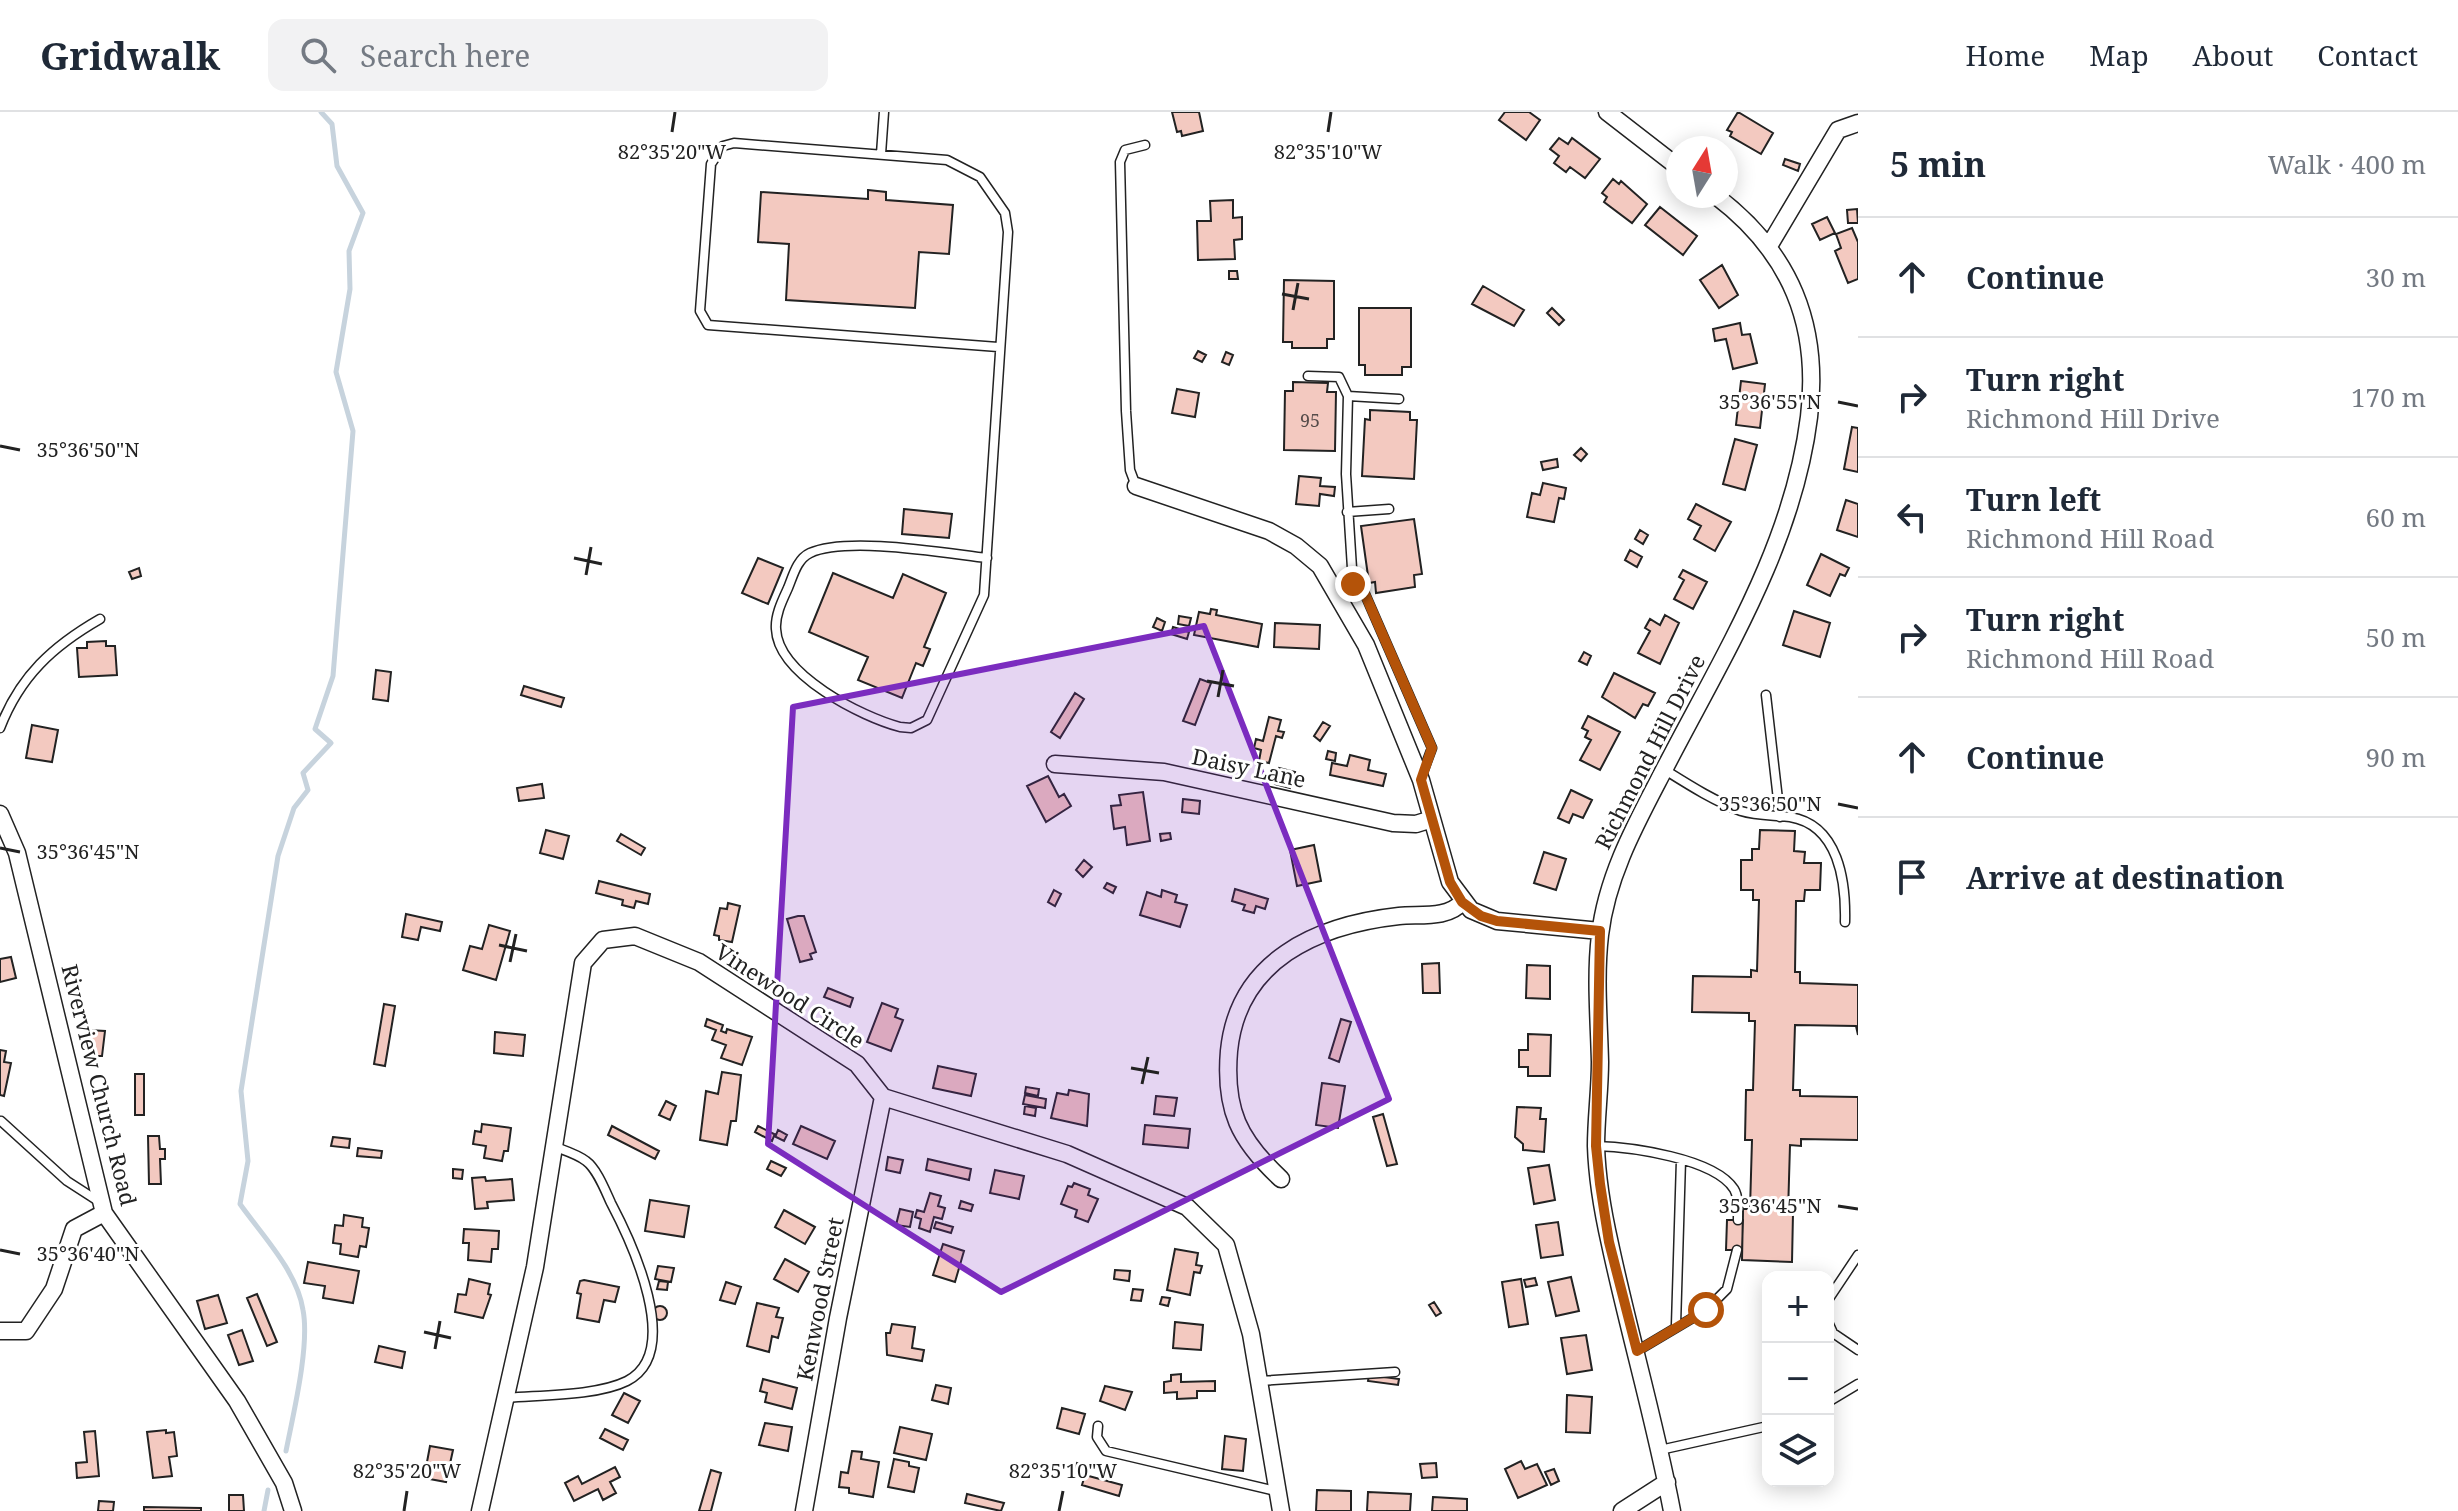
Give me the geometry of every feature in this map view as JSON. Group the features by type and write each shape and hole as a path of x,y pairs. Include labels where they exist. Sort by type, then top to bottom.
{"street":[{"path":"1607,112 1666,158"},
{"path":"1769,246 1838,130 1858,123"},
{"name":"Richmond Hill Drive","path":"1672,1511 1637,1351 1609,1242 1596,1146 1600,931 1613,877 1664,769 1760,587 1788,517 1804,450 1813,382 1808,330 1797,298 1769,246 1729,208"},
{"path":"1136,486 1269,531 1296,546 1320,566 1366,645 1421,780 1450,882 1462,902 1481,916 1497,921 1600,931"},
{"name":"Daisy Lane","path":"1055,764 1164,772 1393,823 1416,824 1432,819"},
{"name":"Riverview Church Road","path":"0,814 17,853 103,1208 237,1401 284,1483 293,1511"},
{"path":"1281,1179 1245,1141 1230,1101 1230,1044 1238,1010 1250,986 1287,952 1331,932 1378,919 1446,913 1462,902"},
{"name":"Vinewood Circle","path":"480,1511 535,1267 583,963 603,940 635,936 699,962 857,1064 883,1097"},
{"path":"883,1097 1067,1154 1187,1207 1226,1245 1248,1323 1281,1511"},
{"name":"Kenwood Street","path":"804,1511 838,1318 883,1097"},
{"path":"0,1331 26,1331 54,1289 74,1229 103,1208"},
{"path":"1622,1511 1667,1482"}],"lane":[{"path":"881,154 884,112"},
{"path":"987,558 869,546 812,552 799,563 778,610 775,630 783,650 832,698 889,724 911,728 927,720 935,707 984,595 987,558 998,347 1008,232 1005,213 995,194 980,177 956,163 734,143 723,146 711,164 701,318 715,327 998,347"},
{"path":"1136,486 1130,470 1126,411 1120,162 1125,150 1145,145"},
{"path":"1308,376 1339,377 1348,396 1347,512 1353,584"},
{"path":"1348,396 1399,399"},
{"path":"1347,512 1389,509"},
{"path":"1337,594 1353,584 1361,585 1432,748 1421,780"},
{"path":"0,728 9,705 43,657 100,619"},
{"path":"1766,695 1780,817"},
{"path":"1664,769 1691,787 1743,812 1803,821 1832,847 1842,868 1845,922"},
{"path":"1,1121 67,1181 103,1208"},
{"path":"505,1398 597,1389 627,1381 641,1369 649,1353 652,1300 630,1240 588,1162 553,1146"},
{"path":"1596,1146 1638,1149 1681,1160 1724,1179 1735,1190 1738,1220"},
{"path":"1676,1325 1681,1160"},
{"path":"1637,1351 1676,1325 1706,1310 1727,1289 1737,1250"},
{"path":"1834,1291 1858,1255"},
{"path":"1834,1334 1858,1350"},
{"path":"1259,1381 1395,1372"},
{"path":"1834,1398 1858,1384"},
{"path":"1098,1426 1097,1437 1106,1451 1279,1491"},
{"path":"1659,1451 1762,1427"}],"highlighted area":[{"path":"1204,626 1389,1099 1001,1292 768,1144 793,707"}],"building":[{"path":"1172,112 1199,112 1203,131 1182,136 1181,131 1177,132"},
{"path":"1505,112 1529,112 1540,120 1526,140 1499,120"},
{"path":"1738,112 1773,133 1761,154 1738,141 1738,136 1730,136 1732,132 1727,130"},
{"path":"1559,138 1568,144 1572,138 1600,159 1585,178 1570,167 1566,172 1554,163 1559,156 1550,149"},
{"path":"1785,159 1800,164 1798,171 1783,165"},
{"path":"1613,179 1619,184 1621,181 1647,204 1632,223 1604,202 1607,197 1602,193"},
{"path":"868,190 886,192 886,200 953,205 949,254 919,252 915,308 786,300 789,244 758,242 761,192 868,199"},
{"path":"1233,200 1233,218 1242,217 1242,239 1234,240 1235,259 1198,260 1197,221 1211,221 1210,201"},
{"path":"1660,207 1697,236 1683,255 1645,225"},
{"path":"1857,209 1858,223 1848,223 1847,210"},
{"path":"1827,217 1835,233 1820,240 1812,224"},
{"path":"1852,228 1858,242 1858,279 1848,283 1835,251 1841,248 1836,234"},
{"path":"1722,265 1738,295 1719,308 1700,280"},
{"path":"1229,271 1237,271 1238,279 1229,279"},
{"path":"1284,280 1334,281 1334,339 1327,339 1327,348 1292,348 1292,342 1283,342"},
{"path":"1483,286 1524,310 1514,326 1472,304"},
{"path":"1359,308 1411,308 1411,367 1402,367 1402,375 1365,375 1365,365 1359,365"},
{"path":"1552,308 1564,320 1559,325 1547,313"},
{"path":"1740,323 1742,335 1750,334 1757,363 1733,369 1726,339 1715,341 1713,329"},
{"path":"1198,351 1206,355 1202,362 1194,358"},
{"path":"1226,352 1233,355 1229,365 1222,362"},
{"path":"1741,381 1765,384 1760,428 1736,425"},
{"path":"1293,382 1328,383 1327,392 1336,392 1335,451 1284,450 1285,391 1293,391"},
{"path":"1177,389 1199,393 1195,417 1172,413"},
{"path":"1370,410 1410,412 1410,420 1417,420 1414,479 1362,476 1365,419 1370,420"},
{"path":"1852,427 1858,428 1858,472 1844,469"},
{"path":"1735,439 1757,445 1745,490 1723,484"},
{"path":"1581,448 1587,454 1581,461 1574,455"},
{"path":"1557,459 1558,467 1543,470 1541,462"},
{"path":"1299,476 1321,478 1320,486 1335,487 1334,496 1320,494 1319,506 1296,504"},
{"path":"1543,483 1566,488 1564,499 1559,498 1554,522 1527,517 1532,493 1540,495"},
{"path":"1846,500 1858,504 1858,537 1837,530"},
{"path":"1696,504 1731,522 1715,551 1694,539 1701,526 1688,519"},
{"path":"904,509 952,514 949,538 902,534"},
{"path":"1414,519 1422,574 1414,575 1415,587 1376,593 1375,582 1369,583 1361,526"},
{"path":"1640,530 1648,535 1643,544 1635,539"},
{"path":"1630,550 1642,557 1637,567 1625,560"},
{"path":"1821,554 1849,568 1845,576 1840,574 1830,596 1807,585"},
{"path":"758,558 783,568 768,604 742,593"},
{"path":"139,568 141,576 132,579 129,572"},
{"path":"1683,570 1707,582 1693,609 1674,599 1684,580 1679,577"},
{"path":"833,573 893,598 903,574 946,593 924,647 930,649 923,666 916,663 902,698 858,680 868,657 809,632"},
{"path":"1211,609 1217,610 1216,615 1262,624 1258,647 1194,635 1199,612 1210,614"},
{"path":"1794,611 1830,623 1820,657 1783,645"},
{"path":"1665,615 1679,623 1660,664 1638,653 1650,631 1645,628 1650,619 1660,625"},
{"path":"1179,616 1191,618 1189,626 1178,624"},
{"path":"1157,618 1165,622 1162,631 1153,627"},
{"path":"1275,623 1320,625 1319,649 1274,647"},
{"path":"1173,627 1189,632 1187,639 1171,634"},
{"path":"106,641 106,646 115,646 117,675 79,677 77,648 87,648 87,642"},
{"path":"1584,652 1591,656 1587,665 1579,661"},
{"path":"376,670 391,672 388,701 373,699"},
{"path":"1614,673 1655,693 1648,706 1643,704 1635,718 1602,697"},
{"path":"1200,679 1211,683 1195,725 1183,721"},
{"path":"524,686 564,698 561,707 521,695"},
{"path":"1075,693 1084,699 1060,738 1051,732"},
{"path":"1588,716 1620,732 1600,770 1580,760 1591,740 1585,737 1588,731 1582,728"},
{"path":"1269,717 1281,720 1278,731 1284,732 1282,738 1276,736 1269,763 1259,761 1261,750 1254,748 1256,739 1263,741"},
{"path":"1323,722 1330,726 1320,741 1314,736"},
{"path":"32,725 58,730 52,762 26,758"},
{"path":"1328,751 1336,753 1335,761 1326,759"},
{"path":"1350,755 1370,760 1368,770 1386,774 1383,786 1330,775 1332,763 1347,766"},
{"path":"1279,768 1295,772 1290,788 1275,784"},
{"path":"1048,776 1059,797 1064,794 1071,806 1046,822 1027,786"},
{"path":"542,784 544,798 519,801 517,788"},
{"path":"1571,790 1592,800 1583,818 1573,814 1569,823 1558,818"},
{"path":"1143,792 1150,841 1127,845 1125,827 1114,829 1111,806 1121,805 1119,795"},
{"path":"1183,799 1200,801 1199,814 1182,812"},
{"path":"546,830 569,836 563,859 540,853"},
{"path":"1760,830 1795,831 1794,851 1805,852 1804,863 1821,863 1820,890 1805,890 1804,901 1796,901 1795,972 1800,972 1800,983 1858,985 1858,1035 1856,1026 1795,1025 1793,1090 1800,1090 1800,1096 1858,1097 1858,1140 1801,1139 1801,1146 1790,1145 1788,1213 1793,1213 1792,1262 1742,1260 1743,1209 1750,1209 1752,1140 1745,1140 1746,1090 1753,1090 1755,1021 1749,1021 1749,1013 1692,1012 1693,976 1751,977 1751,970 1757,971 1759,900 1753,900 1753,890 1741,890 1741,860 1752,860 1752,849 1759,849"},
{"path":"1170,833 1171,839 1161,841 1160,834"},
{"path":"621,834 645,848 641,855 617,841"},
{"path":"1314,845 1321,881 1297,886 1290,850"},
{"path":"1544,852 1566,859 1556,890 1534,883"},
{"path":"1084,860 1092,867 1083,877 1076,870"},
{"path":"599,881 650,894 648,904 636,901 634,908 622,905 623,900 596,893"},
{"path":"1107,883 1116,887 1113,893 1104,888"},
{"path":"1235,889 1268,899 1265,909 1256,906 1254,913 1243,910 1245,905 1232,901"},
{"path":"1054,890 1061,894 1055,906 1048,902"},
{"path":"1162,890 1177,895 1175,902 1187,905 1180,927 1140,915 1147,892 1161,897"},
{"path":"728,903 740,906 732,942 719,940 719,936 714,935 720,908 727,909"},
{"path":"406,914 442,922 440,931 421,927 418,940 402,937"},
{"path":"804,916 816,952 810,954 812,959 800,962 787,919"},
{"path":"489,925 510,931 496,980 463,970 470,946 482,949"},
{"path":"11,957 16,978 0,982 0,959"},
{"path":"1439,963 1440,993 1423,993 1422,964"},
{"path":"1527,965 1550,966 1550,999 1526,998"},
{"path":"828,988 853,998 850,1007 824,997"},
{"path":"882,1003 898,1009 895,1017 903,1020 891,1051 867,1042"},
{"path":"384,1004 395,1006 385,1066 374,1064"},
{"path":"707,1019 723,1025 721,1031 726,1033 727,1029 752,1037 742,1065 721,1058 726,1045 712,1040 716,1030 705,1026"},
{"path":"1341,1019 1351,1022 1339,1062 1329,1058"},
{"path":"87,1030 105,1031 102,1056 89,1056"},
{"path":"495,1032 525,1035 523,1056 494,1053"},
{"path":"1528,1034 1551,1035 1550,1076 1528,1076 1528,1067 1519,1067 1519,1050 1528,1050"},
{"path":"0,1050 6,1051 4,1062 11,1063 4,1096 0,1095"},
{"path":"938,1066 976,1074 971,1096 933,1088"},
{"path":"722,1072 741,1075 736,1121 731,1121 727,1145 700,1140 706,1091 718,1094"},
{"path":"135,1074 144,1074 144,1115 135,1115"},
{"path":"1322,1083 1345,1086 1338,1128 1316,1125"},
{"path":"1026,1087 1039,1089 1038,1096 1025,1093"},
{"path":"1069,1090 1089,1094 1087,1126 1051,1118 1057,1093 1068,1095"},
{"path":"1025,1095 1046,1099 1045,1108 1023,1104"},
{"path":"1156,1096 1177,1098 1174,1116 1154,1114"},
{"path":"666,1101 676,1106 670,1120 659,1115"},
{"path":"1025,1106 1036,1108 1035,1116 1024,1114"},
{"path":"1517,1107 1541,1108 1540,1119 1546,1119 1544,1152 1523,1150 1523,1144 1515,1137"},
{"path":"1383,1114 1397,1164 1387,1166 1373,1117"},
{"path":"482,1124 511,1128 508,1151 504,1151 502,1161 484,1158 486,1146 473,1144 475,1131 481,1132"},
{"path":"1145,1125 1190,1129 1188,1148 1143,1144"},
{"path":"612,1126 659,1151 655,1159 608,1135"},
{"path":"758,1126 776,1135 778,1130 787,1135 784,1141 774,1136 772,1141 755,1132"},
{"path":"801,1126 835,1141 827,1159 793,1144"},
{"path":"148,1136 159,1136 160,1149 165,1149 165,1159 160,1159 161,1184 149,1184"},
{"path":"333,1137 350,1139 349,1148 331,1146"},
{"path":"358,1148 382,1151 381,1158 357,1156"},
{"path":"888,1157 903,1160 900,1173 886,1170"},
{"path":"928,1159 971,1169 969,1180 926,1170"},
{"path":"771,1161 786,1168 781,1176 767,1169"},
{"path":"1549,1165 1555,1200 1534,1204 1528,1168"},
{"path":"453,1169 463,1170 462,1179 453,1178"},
{"path":"995,1170 1024,1176 1019,1199 990,1193"},
{"path":"485,1177 486,1181 512,1179 514,1200 487,1202 488,1208 475,1209 472,1178"},
{"path":"1074,1183 1090,1189 1088,1195 1098,1199 1088,1222 1075,1217 1077,1210 1061,1204 1068,1186 1072,1187"},
{"path":"930,1193 941,1196 938,1206 945,1208 942,1219 934,1217 930,1232 919,1228 921,1219 915,1217 917,1210 924,1212"},
{"path":"650,1200 689,1206 684,1237 645,1231"},
{"path":"961,1201 973,1205 971,1211 959,1208"},
{"path":"900,1209 913,1212 910,1227 896,1225"},
{"path":"784,1210 815,1227 805,1244 775,1227"},
{"path":"344,1215 363,1218 362,1227 369,1228 366,1247 360,1246 358,1257 340,1254 341,1244 333,1243 335,1225 343,1226"},
{"path":"1727,1220 1743,1220 1742,1250 1726,1250"},
{"path":"936,1222 953,1227 951,1233 934,1228"},
{"path":"1558,1222 1563,1255 1541,1258 1536,1225"},
{"path":"464,1229 499,1231 498,1249 492,1249 491,1262 468,1260 469,1243 463,1243"},
{"path":"943,1244 964,1251 955,1282 933,1275"},
{"path":"1175,1249 1198,1253 1196,1265 1202,1266 1200,1273 1194,1272 1190,1295 1167,1290"},
{"path":"785,1259 809,1272 798,1292 774,1279"},
{"path":"308,1262 359,1271 353,1303 323,1298 325,1286 304,1283"},
{"path":"658,1266 674,1268 671,1282 655,1279"},
{"path":"1115,1270 1130,1271 1129,1281 1114,1279"},
{"path":"1571,1277 1579,1311 1556,1316 1548,1282"},
{"path":"1535,1278 1537,1285 1526,1287 1524,1280"},
{"path":"469,1279 490,1284 488,1294 491,1295 483,1318 455,1312 458,1294 466,1295"},
{"path":"1521,1279 1528,1324 1509,1327 1502,1282"},
{"path":"580,1281 619,1287 615,1302 604,1300 599,1322 577,1318 581,1294 577,1293"},
{"path":"659,1281 668,1282 667,1290 657,1289"},
{"path":"726,1282 741,1287 735,1304 720,1300"},
{"path":"1133,1289 1143,1290 1141,1301 1131,1300"},
{"path":"257,1294 277,1342 267,1346 247,1298"},
{"path":"218,1295 227,1323 205,1329 197,1301"},
{"path":"1162,1297 1170,1298 1168,1306 1160,1304"},
{"path":"1434,1302 1441,1313 1436,1316 1429,1305"},
{"path":"757,1303 779,1308 776,1317 783,1318 778,1338 772,1336 769,1352 747,1346"},
{"path":"660,1306 667,1313 660,1320 653,1313"},
{"path":"1175,1322 1203,1325 1201,1350 1173,1348"},
{"path":"892,1324 915,1327 912,1348 924,1350 922,1361 887,1355 886,1333 890,1333"},
{"path":"242,1330 253,1361 239,1365 228,1335"},
{"path":"1586,1335 1592,1370 1567,1374 1561,1338"},
{"path":"379,1346 405,1352 402,1368 375,1362"},
{"path":"1181,1374 1181,1382 1215,1381 1215,1391 1197,1391 1197,1398 1177,1399 1177,1392 1164,1393 1164,1382 1171,1381 1171,1375"},
{"path":"1369,1375 1399,1379 1398,1385 1368,1381"},
{"path":"763,1379 797,1388 792,1409 765,1402 767,1393 760,1391"},
{"path":"936,1385 951,1388 948,1404 932,1400"},
{"path":"1105,1386 1132,1392 1125,1410 1100,1401"},
{"path":"624,1393 640,1401 628,1423 612,1415"},
{"path":"1567,1395 1592,1397 1590,1433 1566,1432"},
{"path":"1062,1408 1085,1414 1079,1434 1057,1428"},
{"path":"765,1423 792,1427 788,1451 759,1445"},
{"path":"900,1427 932,1434 926,1460 894,1453"},
{"path":"605,1429 628,1440 623,1450 600,1438"},
{"path":"166,1430 166,1433 174,1432 177,1456 169,1457 172,1476 153,1478 147,1432"},
{"path":"95,1431 99,1476 77,1478 76,1463 87,1462 84,1432"},
{"path":"1225,1436 1246,1439 1243,1471 1222,1469"},
{"path":"430,1446 453,1450 446,1482 424,1478"},
{"path":"852,1451 862,1452 861,1459 879,1462 873,1497 849,1493 849,1488 839,1487 841,1472 848,1473"},
{"path":"894,1459 919,1468 914,1492 888,1487"},
{"path":"1521,1461 1525,1469 1537,1464 1547,1485 1518,1498 1505,1469"},
{"path":"1077,1463 1086,1466 1083,1475 1074,1472"},
{"path":"1436,1463 1437,1477 1422,1478 1420,1464"},
{"path":"615,1467 620,1477 610,1482 616,1493 603,1500 598,1489 574,1501 565,1483 578,1476 582,1484"},
{"path":"1554,1469 1559,1481 1551,1485 1545,1472"},
{"path":"711,1470 721,1473 711,1511 699,1511"},
{"path":"1085,1475 1122,1485 1119,1496 1082,1485"},
{"path":"1317,1490 1351,1491 1351,1511 1316,1511"},
{"path":"1368,1492 1411,1494 1410,1511 1367,1511"},
{"path":"967,1494 1004,1503 1001,1511 965,1503"},
{"path":"229,1495 243,1495 244,1511 229,1511"},
{"path":"1433,1497 1467,1499 1467,1511 1432,1511"},
{"path":"99,1501 114,1502 113,1511 98,1511"},
{"path":"144,1507 201,1508 201,1511 144,1511"}],"waterway":[{"path":"286,1451 303,1361 305,1325 294,1281 240,1204 248,1161 241,1091 278,856 294,808 308,790 303,773 331,743 315,729 333,676 353,431 336,372 350,289 349,251 363,213 337,166 332,124 321,112"},
{"path":"264,1511 268,1490"}],"route":[{"path":"1353,584 1361,585 1432,748 1421,780 1450,882 1462,902 1481,916 1497,921 1600,931 1597,963 1600,1065 1596,1146 1609,1242 1637,1351 1676,1325 1706,1310"}]}
